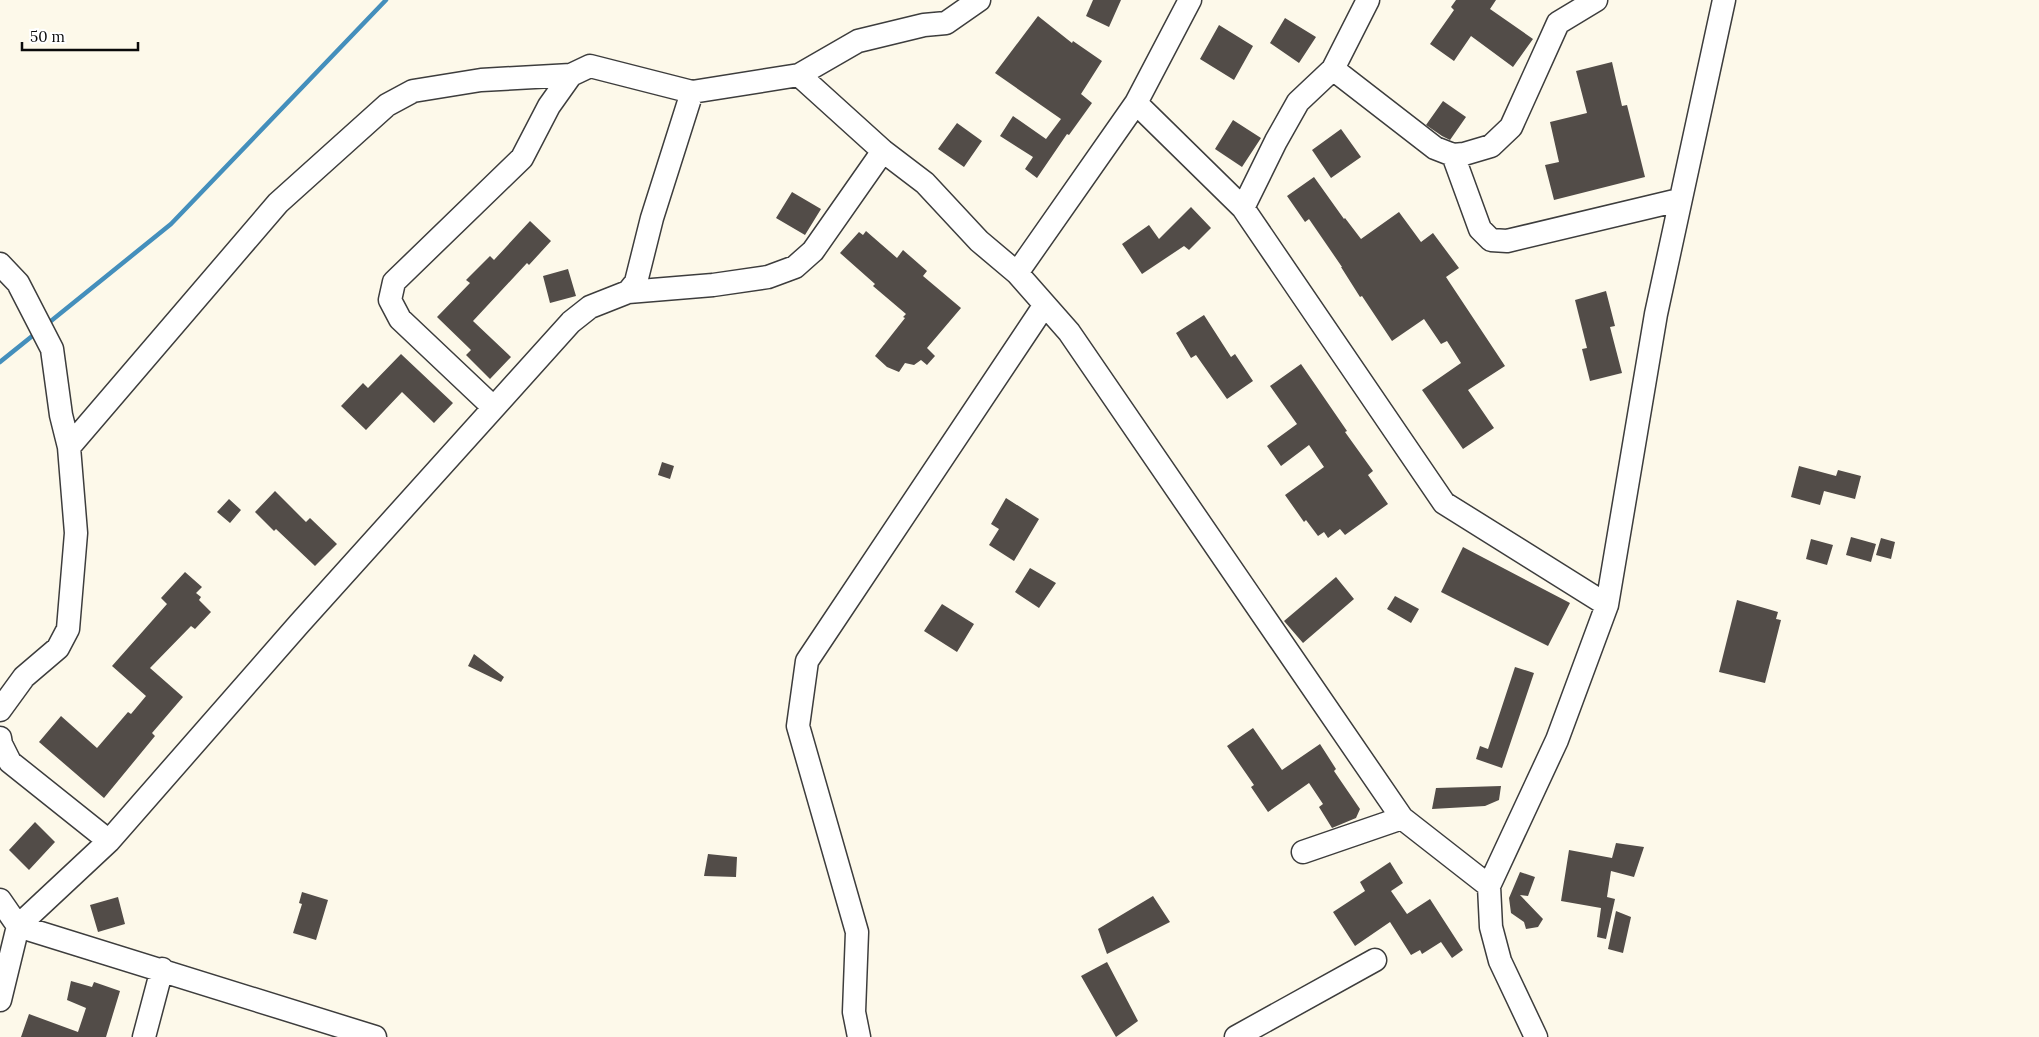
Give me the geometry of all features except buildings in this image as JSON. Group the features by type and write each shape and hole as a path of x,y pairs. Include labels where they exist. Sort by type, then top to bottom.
{"street":[{"path":"69,447 278,203 387,105 413,91 481,80 571,75 590,66 692,92 799,75 858,41 924,25 946,23 979,0"},
{"path":"1017,272 1136,103 1190,0"},
{"path":"1243,208 1276,141 1298,102 1333,69 1368,0"},
{"path":"1333,69 1435,148 1453,155 1464,154 1491,146 1511,127 1558,23 1596,0"},
{"path":"1536,1037 1500,961 1492,927 1489,886 1557,740 1607,605 1656,314 1679,200 1724,0"},
{"path":"493,407 400,319 390,300 394,282 522,158 549,106 571,75"},
{"path":"799,75 882,150 925,183 979,240 1017,272 1044,306 1069,332 1402,818 1489,886"},
{"path":"628,292 636,282 652,218 692,92"},
{"path":"1136,103 1243,208 1444,503 1607,605"},
{"path":"0,1000 18,926 109,841 306,617 571,322 590,307 628,292 713,285 768,277 795,267 813,251 882,150"},
{"path":"1453,155 1480,229 1491,240 1507,241 1679,200"},
{"path":"0,264 18,283 52,349 61,415 69,447 76,533 68,629 58,648 24,677 0,710"},
{"path":"859,1037 854,1012 857,932 798,726 807,661 1044,306"},
{"path":"0,738 5,769 109,841"},
{"path":"1303,852 1402,818"},
{"path":"0,900 18,926 162,969 374,1037"},
{"path":"1236,1037 1375,960"},
{"path":"144,1037 162,969"}],"waterway":[{"path":"46,325 171,224 386,0"},
{"path":"0,362 36,333"}]}
